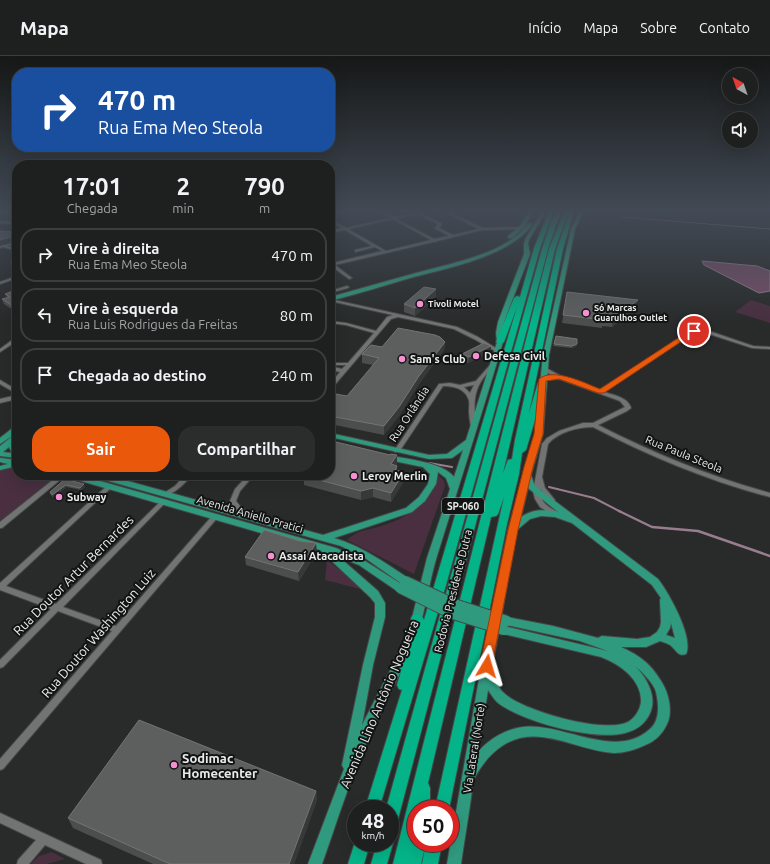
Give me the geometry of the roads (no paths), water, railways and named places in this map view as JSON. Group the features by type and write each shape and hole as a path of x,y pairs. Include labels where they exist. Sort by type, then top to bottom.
{"highway":[{"name":"Rodovia Presidente Dutra","path":"375,800 440,585 538,248"},
{"name":"Rodovia Presidente Dutra","path":"396,800 544,248"},
{"name":"Rodovia Presidente Dutra","path":"401,864 552,248"},
{"name":"SP-060","path":"444,800 561,248"},
{"path":"500,342 519,294 525,290"},
{"path":"514,474 542,381"},
{"name":"SP-060","path":"468,587 519,440"},
{"path":"398,720 398,701 420,627 417,618"},
{"path":"423,775 423,800"},
{"path":"356,864 359,852"},
{"path":"379,864 382,852"},
{"path":"413,864 416,852"},
{"path":"430,864 432,852"}],"main road":[{"path":"335,292 462,258 486,248"},
{"path":"335,298 459,263 480,256 498,248"},
{"name":"Avenida Lino Antônio Nogueira","path":"315,864 348,774 370,721 399,664 417,618 432,558 470,442 500,342 499,333 501,322 527,254 526,248"},
{"name":"Via Lateral (Norte)","path":"454,864 489,650 513,530 539,434 542,381 569,248"},
{"path":"340,296 342,300 347,303"},
{"path":"0,442 12,433"},
{"path":"335,437 376,452 445,473 451,479 454,489"},
{"path":"0,450 12,442"},
{"path":"376,452 397,451 429,458 444,457 454,454 470,442"},
{"path":"335,444 358,450"},
{"path":"0,454 12,455"},
{"path":"0,460 12,462"},
{"path":"0,468 12,464"},
{"path":"348,774 350,750 380,617 380,603 374,594 323,542 400,514 416,505 434,480 434,473 427,467"},
{"path":"529,467 529,482 560,512 586,528 655,582 664,596 677,623 681,637 682,651 674,642 659,636"},
{"name":"Avenida Aniello Pratici","path":"116,481 215,517 323,542 344,544 359,551 402,584 450,613 505,625"},
{"name":"Avenida Aniello Pratici","path":"164,498 177,497 253,519 323,542"},
{"path":"513,530 520,521 528,516 538,513 560,512"},
{"path":"505,625 580,637 634,643 649,642 659,636 665,628 666,616 664,596"},
{"path":"489,650 487,666 488,675 494,691 507,703 520,710 546,719 599,731 621,730 637,722 643,715 647,702 645,691 639,678 626,665 600,653 505,625"},
{"path":"469,777 488,750 503,738 521,732 540,731 604,746 627,747 643,742 660,727 664,714 663,695 661,687 649,670 623,653 580,637"}],"street":[{"path":"356,251 369,248"},
{"path":"379,248 386,252"},
{"path":"335,264 405,248"},
{"path":"335,268 350,278"},
{"path":"0,283 12,279"},
{"path":"335,291 347,287"},
{"path":"335,300 389,315 399,315 466,332 497,350"},
{"path":"335,380 389,315"},
{"path":"335,323 376,332"},
{"path":"601,392 694,331 707,332 752,347 770,348"},
{"path":"0,352 12,343"},
{"path":"335,364 349,364"},
{"name":"Avenida Lino Antônio Nogueira","path":"474,428 471,398 477,382 492,366"},
{"path":"335,369 343,371"},
{"path":"536,490 543,449 554,435 586,424 594,425 628,408 626,403 622,400 559,377 544,369"},
{"path":"542,381 559,377"},
{"path":"0,382 12,389"},
{"path":"460,387 477,382"},
{"name":"Rua Orlândia","path":"397,451 439,386 445,384 460,387"},
{"path":"460,387 468,392 471,398"},
{"path":"0,401 12,398"},
{"name":"Rua Paula Steola","path":"594,425 611,434 700,472 770,495"},
{"path":"539,474 540,483 545,493 560,512"},
{"path":"0,526 57,480"},
{"name":"Rua Doutor Artur Bernardes","path":"0,665 164,498 184,480"},
{"path":"246,480 237,490 233,501 238,508 253,519"},
{"path":"116,481 0,587 118,630"},
{"path":"177,487 177,497"},
{"name":"Rua Doutor Washington Luiz","path":"0,766 215,517"},
{"path":"0,818 97,864"},
{"path":"22,864 43,838"}],"waterway":[{"path":"429,463 452,467"},
{"path":"549,487 594,498 620,512"},
{"path":"620,512 652,527 698,531 770,556"}],"place":[{"name":"Tivoli Motel","path":"420,304"},
{"name":"Só Marcas Guarulhos Outlet","path":"586,313"},
{"name":"Defesa Civil","path":"476,356"},
{"name":"Sam's Club","path":"402,359"},
{"name":"Leroy Merlin","path":"354,476"},
{"name":"Subway","path":"59,497"},
{"name":"Assaí Atacadista","path":"271,556"},
{"name":"Sodimac Homecenter","path":"174,765"}]}
